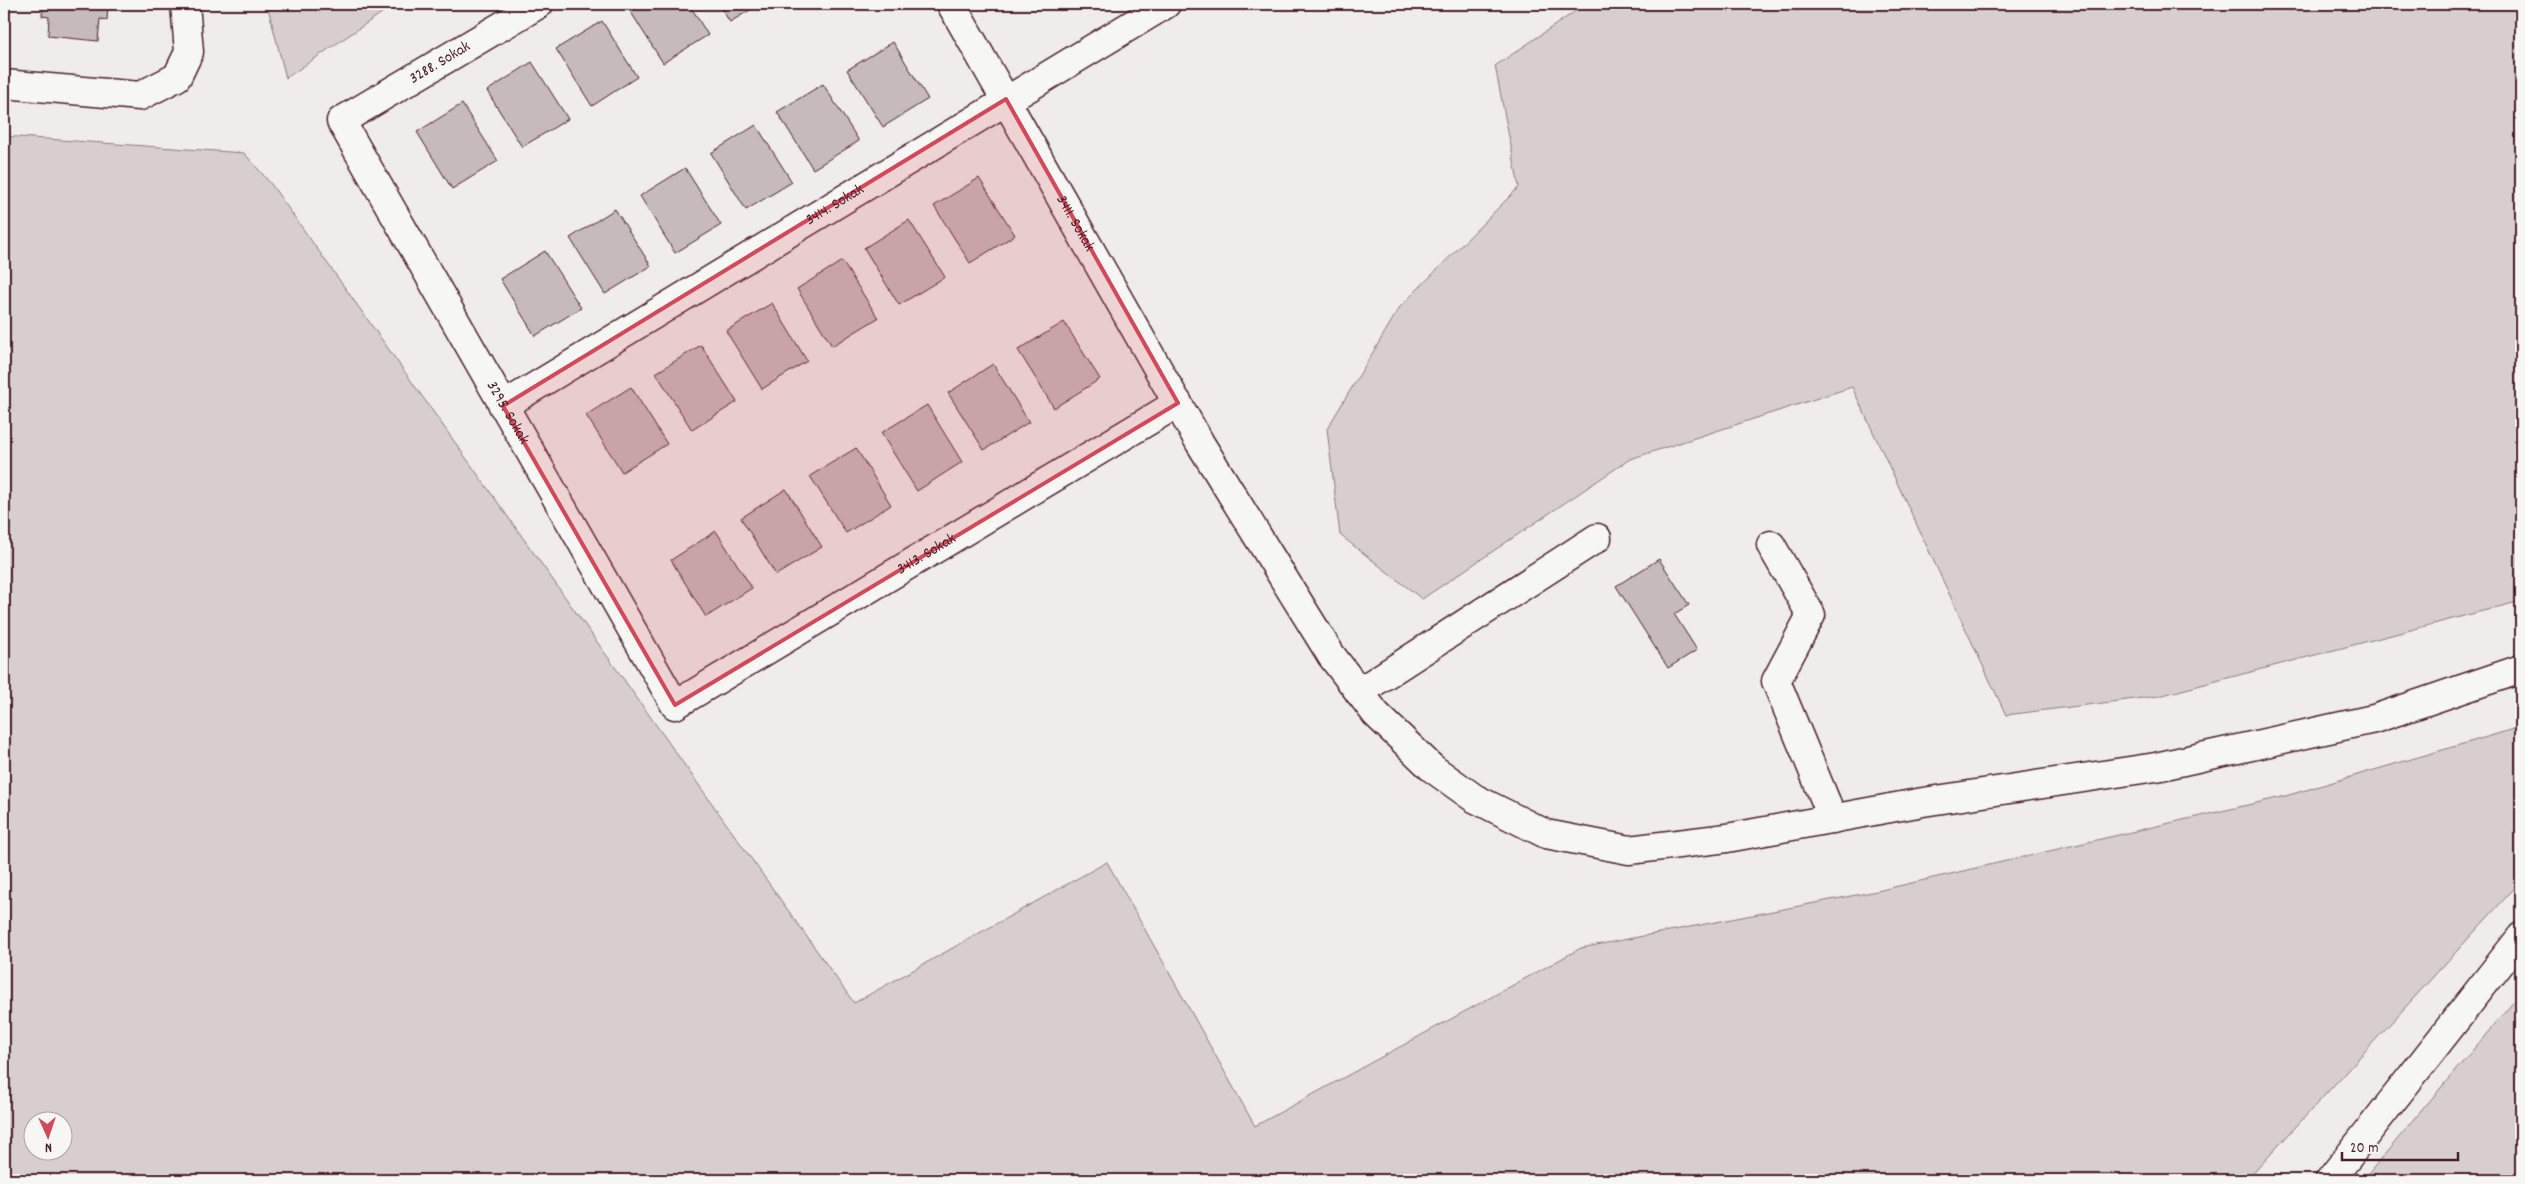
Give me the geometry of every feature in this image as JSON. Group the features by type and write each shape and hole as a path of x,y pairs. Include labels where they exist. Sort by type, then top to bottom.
{"street":[{"path":"4,84 140,96 177,77 189,52 186,4"},
{"name":"3288. Sokak","path":"341,121 539,4"},
{"name":"3411. Sokak","path":"951,4 1200,443 1331,655 1376,714 1432,768 1474,798 1546,834 1629,850 1728,838 1923,802 2156,767 2374,719 2521,670"},
{"name":"3414. Sokak","path":"503,406 1006,99 1166,4"},
{"name":"3295. Sokak","path":"341,121 675,705"},
{"name":"3413. Sokak","path":"675,705 1178,403"},
{"path":"1359,692 1597,538"},
{"path":"1771,545 1811,615 1776,680 1833,819"},
{"path":"2330,1180 2521,938"}],"highlighted area":[{"path":"1006,99 1178,403 675,705 503,406"}],"shaded area":[{"path":"267,4 395,4 286,78"},
{"path":"1586,4 2521,4 2521,601 2159,696 2006,715 1852,387 1630,459 1422,599 1340,535 1327,429 1400,307 1519,187 1495,66"},
{"path":"4,136 244,153 271,184 854,1003 1107,862 1255,1126 1581,948 1877,891 2282,797 2521,727 2521,881 2247,1180 4,1180"},
{"path":"2521,993 2521,1180 2363,1180"}],"building":[{"path":"43,4 108,4 107,20 100,19 98,41 48,36 49,17 42,16"},
{"path":"631,4 689,4 708,35 663,63 627,6"},
{"path":"718,4 760,4 730,22"},
{"path":"602,21 637,77 592,106 556,49"},
{"path":"893,42 928,99 883,127 847,70"},
{"path":"532,62 568,119 522,147 487,91"},
{"path":"823,84 859,141 813,169 777,112"},
{"path":"462,104 498,161 452,189 417,132"},
{"path":"756,125 792,182 746,210 711,153"},
{"path":"685,168 721,225 675,253 640,196"},
{"path":"979,178 1015,235 970,263 934,206"},
{"path":"615,209 651,266 605,294 570,238"},
{"path":"909,220 945,277 899,305 864,248"},
{"path":"545,251 581,308 535,336 500,279"},
{"path":"842,261 878,318 832,346 797,289"},
{"path":"772,303 807,361 762,389 726,331"},
{"path":"1064,322 1100,379 1054,408 1018,350"},
{"path":"701,345 737,402 692,430 656,373"},
{"path":"993,364 1029,422 984,450 948,393"},
{"path":"631,387 667,444 622,472 586,415"},
{"path":"927,405 962,462 917,491 881,433"},
{"path":"856,448 891,505 846,533 810,476"},
{"path":"786,489 822,547 776,575 741,518"},
{"path":"716,531 752,588 706,617 671,560"},
{"path":"1659,559 1689,605 1674,614 1697,650 1668,668 1616,586"}]}
